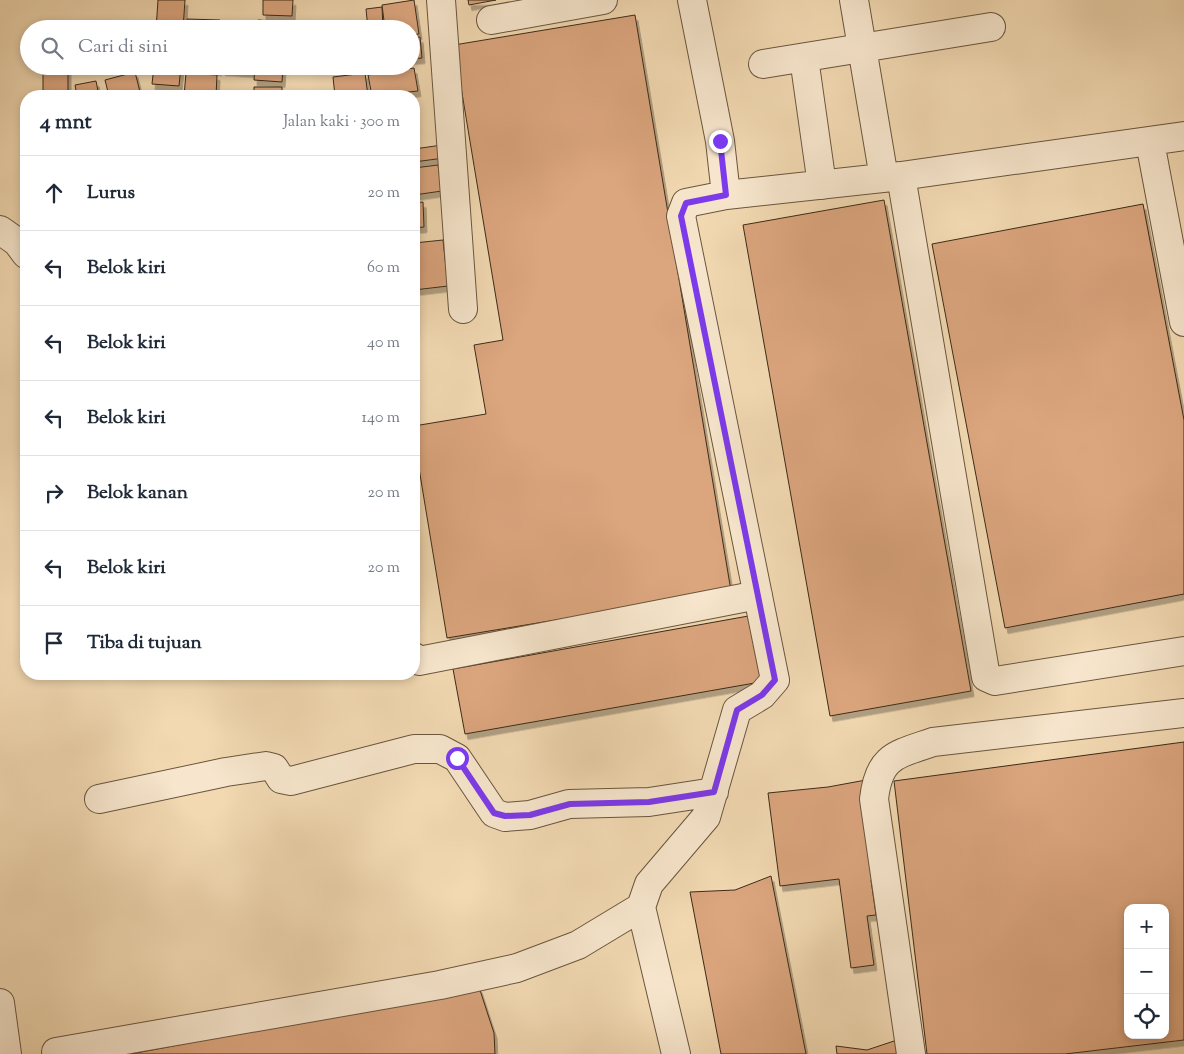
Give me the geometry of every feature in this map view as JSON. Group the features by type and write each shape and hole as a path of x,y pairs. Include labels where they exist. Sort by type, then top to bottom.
{"street":[{"path":"441,0 463,308"},
{"path":"491,20 603,0"},
{"path":"692,0 720,141 726,195"},
{"path":"854,0 862,46 892,177 986,677 994,681 1184,651"},
{"path":"763,64 862,46 991,27"},
{"path":"804,58 822,185"},
{"path":"676,1054 641,906 649,884 706,817 737,710 762,695 775,680 681,216 686,203 726,195 892,177 1184,136"},
{"path":"1150,142 1184,322"},
{"path":"0,230 20,246"},
{"path":"420,660 758,595"},
{"path":"911,1054 874,799 876,780 884,763 907,751 932,742 1184,713"},
{"path":"99,799 226,772 266,766 274,768 281,779 291,781 414,749 440,749 457,758 494,813 505,816 530,815 570,804 649,802 714,792"},
{"path":"56,1052 440,985 517,968 578,945 641,906"},
{"path":"1,1019 8,1054"}],"building":[{"path":"158,0 185,0 184,20 157,20"},
{"path":"263,0 293,0 292,16 263,15"},
{"path":"414,0 417,20 384,20 382,5"},
{"path":"468,0 496,0 469,5"},
{"path":"382,7 383,20 367,20 366,9"},
{"path":"635,15 731,591 447,638 420,474 420,425 486,414 474,345 503,340 454,45"},
{"path":"187,19 220,20 187,20"},
{"path":"420,37 422,58 420,58"},
{"path":"43,75 68,75 68,90 43,90"},
{"path":"124,75 136,75 140,90 108,90 105,80"},
{"path":"153,75 180,75 179,86 152,84"},
{"path":"186,75 217,75 216,90 185,90"},
{"path":"254,75 282,75 282,82 254,80"},
{"path":"365,75 367,90 334,90 333,77"},
{"path":"368,75 415,75 418,90 371,90"},
{"path":"96,81 98,90 76,90 75,85"},
{"path":"254,87 282,87 282,90 254,90"},
{"path":"442,145 444,158 420,161 420,148"},
{"path":"438,165 442,191 420,194 420,167"},
{"path":"884,200 971,691 830,716 743,225"},
{"path":"420,202 423,202 424,227 420,227"},
{"path":"1143,204 1184,420 1184,594 1005,628 932,244"},
{"path":"443,240 448,286 420,289 420,242"},
{"path":"754,615 766,681 465,734 453,669"},
{"path":"1184,742 1184,1040 1065,1054 927,1054 894,781"},
{"path":"866,780 879,879 871,880 876,915 867,916 874,965 851,968 839,879 780,886 768,793 828,787"},
{"path":"771,876 806,1054 721,1054 690,892 735,890"},
{"path":"479,987 494,1033 495,1054 131,1054"},
{"path":"897,1040 898,1054 837,1054 836,1046 867,1050"}],"route":[{"path":"457,758 482,798 494,813 505,816 530,815 570,804 589,802 649,802 714,792 737,710 762,695 775,680 681,216 686,203 726,195 720,141"}]}
